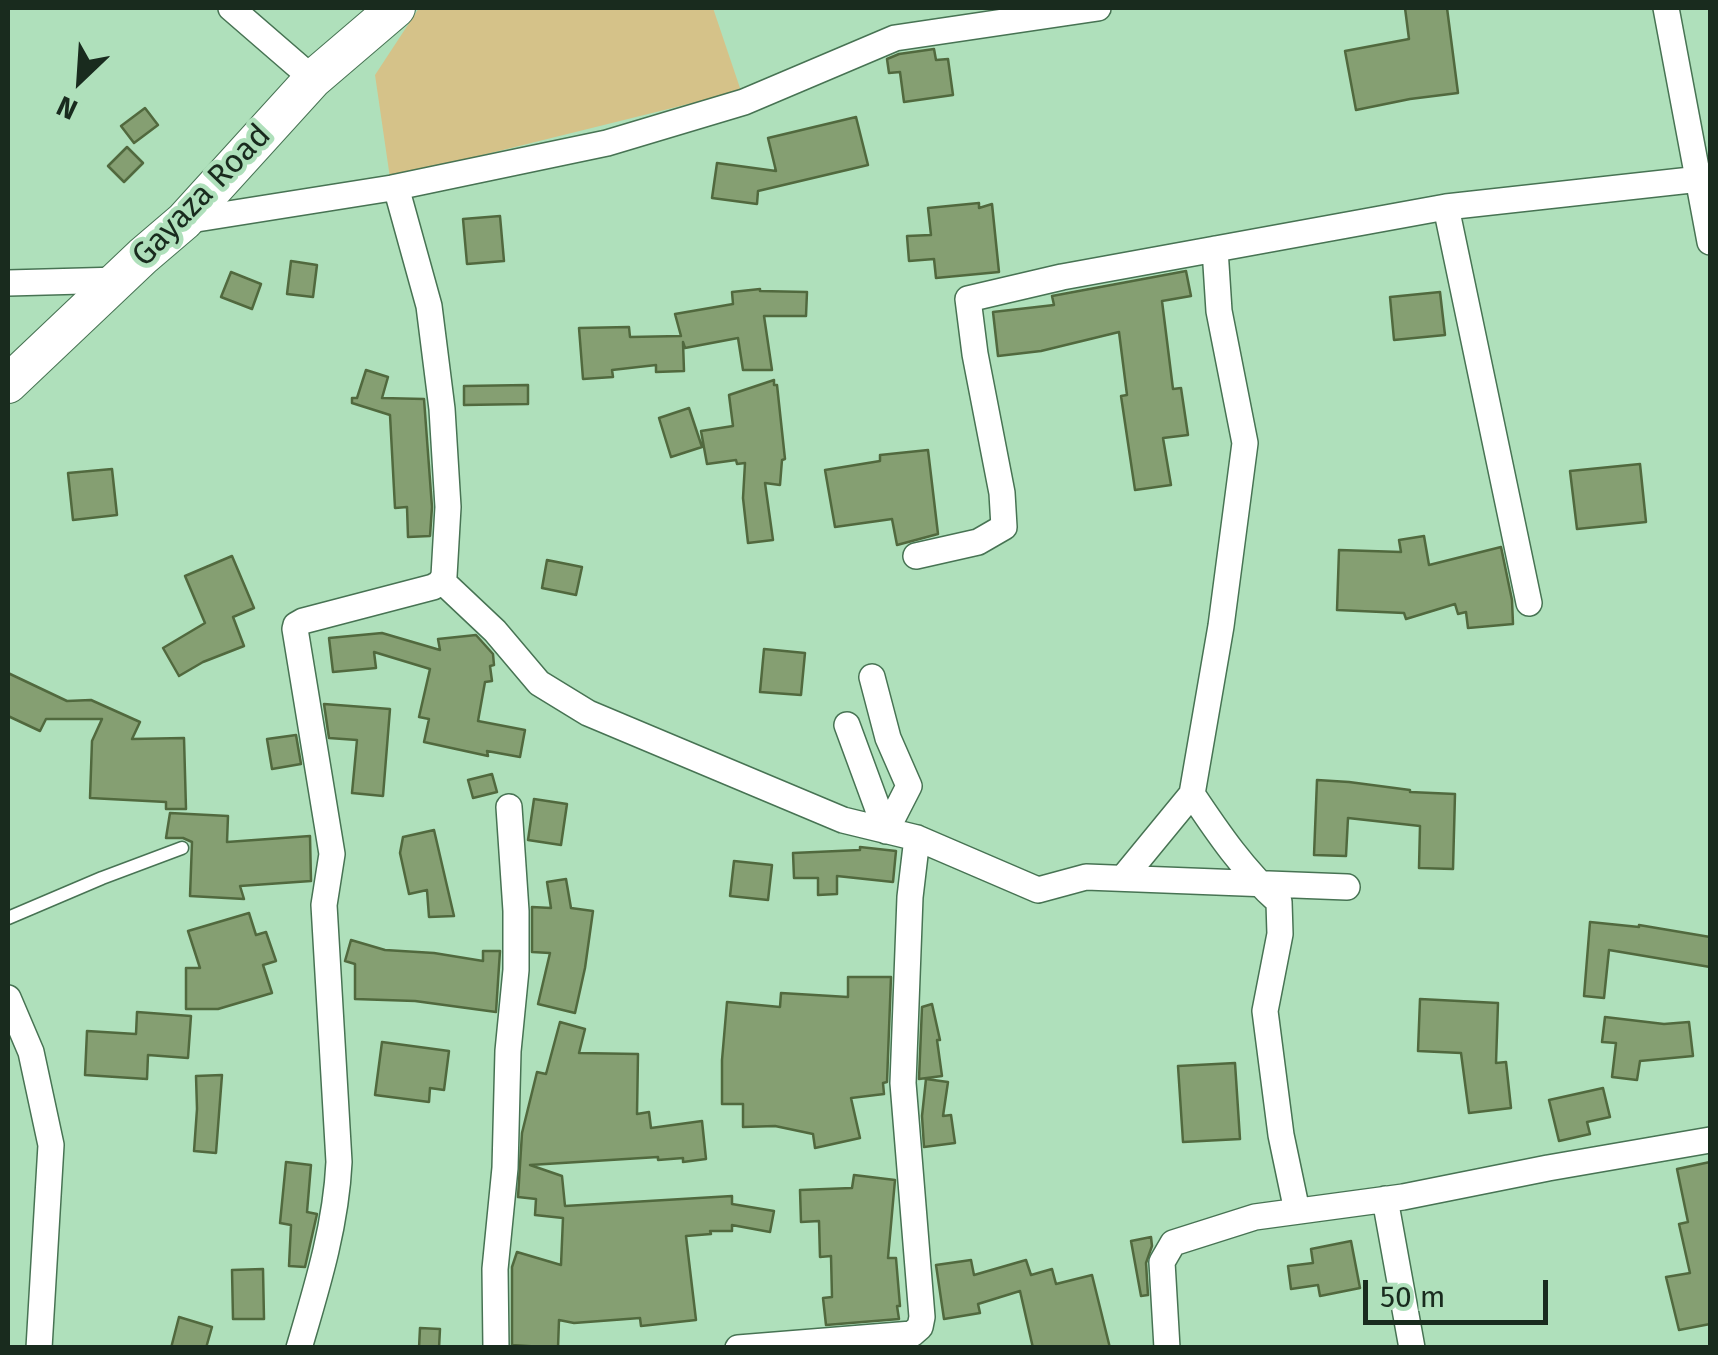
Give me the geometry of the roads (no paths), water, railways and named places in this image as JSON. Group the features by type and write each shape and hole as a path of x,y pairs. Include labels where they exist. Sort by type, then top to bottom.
{"main road":[{"name":"Gayaza Road","path":"8,384 184,221 314,79 396,8"}],"street":[{"path":"230,8 314,79"},
{"path":"184,221 396,187 607,144 744,102 895,38 1098,8"},
{"path":"1666,8 1710,242"},
{"path":"916,556 978,542 1004,527 1002,493 968,299 1446,207 1700,179"},
{"path":"299,1348 326,1254 339,1162 324,905 332,854 295,629 302,620 433,587 442,580 448,507 442,408 429,306 396,187"},
{"path":"1446,207 1528,603"},
{"path":"1123,878 1192,794 1221,626 1245,443 1218,311 1215,249"},
{"path":"8,282 120,280"},
{"path":"442,580 495,631 538,684 588,713 842,820 917,838 1038,890 1086,877 1346,887"},
{"path":"872,676 888,738 910,786 886,830"},
{"path":"847,725 886,830"},
{"path":"1192,794 1258,884 1278,902 1280,934 1265,1012 1281,1135 1297,1211"},
{"path":"496,1348 495,1269 516,970 509,807"},
{"path":"738,1348 912,1334 920,1327 903,1083 910,897 917,838"},
{"path":"8,998 31,1052 51,1145 40,1348"},
{"path":"1167,1348 1162,1262 1173,1243 1255,1216 1385,1200 1710,1140"},
{"path":"1385,1200 1412,1348"}],"lane":[{"path":"8,918 182,848"}]}
